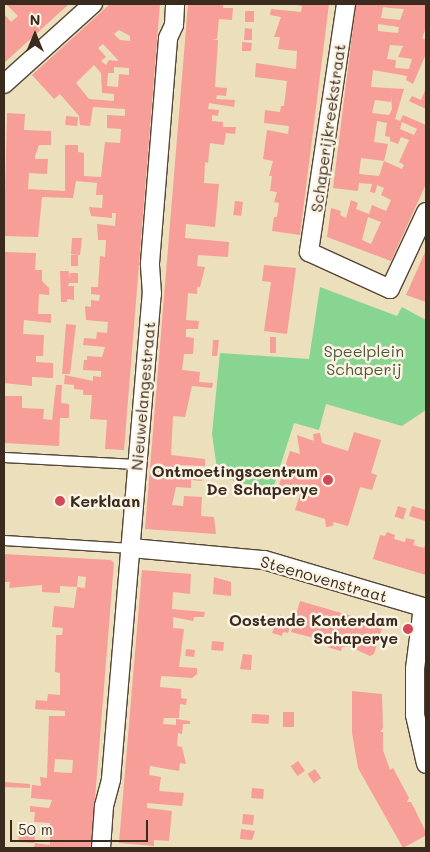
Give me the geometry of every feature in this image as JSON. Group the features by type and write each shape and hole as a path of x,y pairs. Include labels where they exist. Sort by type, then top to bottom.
{"street":[{"path":"4,84 93,4"},
{"name":"Nieuwelangestraat","path":"101,848 104,806 111,779 131,548 136,464 152,294 150,263 168,38 174,25 175,4"},
{"name":"Schaperijkreekstraat","path":"346,4 309,252 390,289 426,212"},
{"name":"Steenovenstraat","path":"131,548 264,560 424,608"},
{"path":"424,608 415,669 415,715 426,764"}],"lane":[{"path":"4,457 136,464"},
{"path":"4,540 131,548"}],"green space":[{"name":"Speelplein Schaperij","path":"320,287 397,316 402,307 426,320 426,410 402,426 326,404 319,430 294,423 272,492 218,476 212,434 220,353 309,359"}],"building":[{"path":"6,4 69,4 4,63 4,14 11,22 18,16"},
{"path":"110,4 160,4 124,450 105,449 107,420 90,419 92,395 83,395 83,390 74,389 74,385 64,384 65,375 93,381 93,376 101,377 101,371 83,370 84,360 87,360 87,356 102,357 105,347 83,345 84,338 96,339 97,332 107,333 108,322 86,320 85,306 91,307 91,300 99,301 100,295 91,294 91,287 98,287 100,256 105,257 106,240 98,240 97,224 115,226 116,213 112,213 112,218 91,216 89,207 102,208 103,195 96,195 97,183 76,181 73,198 42,197 38,237 4,236 7,113 25,114 24,130 51,131 51,145 39,145 35,156 35,159 48,159 47,174 29,173 28,189 65,191 65,145 78,145 78,152 84,153 84,176 101,177 105,142 120,143 121,129 107,128 107,115 125,116 125,109 93,107 90,126 80,125 79,116 60,94 54,99 32,75","holes":["119,30 130,36 130,41 120,40 114,34","103,44 118,60 109,60 106,65 101,61 106,57 98,48","94,65 101,73 102,93 114,94 114,101 89,99 76,83","114,67 129,68 129,75 119,74 118,87 107,86 108,73 114,73"]},
{"path":"188,4 223,4 223,8 233,8 232,20 219,19 217,39 212,40 218,40 215,87 227,88 226,96 217,95 216,99 235,100 234,107 209,103 208,109 219,110 218,116 212,115 212,121 223,122 223,127 236,127 235,134 226,133 224,145 210,143 208,163 205,162 204,183 219,184 215,227 186,224 185,238 229,242 228,257 198,255 197,266 205,267 200,287 197,287 197,294 188,293 186,320 199,321 198,329 186,329 186,337 194,338 193,354 184,354 182,370 200,372 199,382 213,383 212,388 192,386 185,417 173,416 171,455 205,459 205,466 176,465 176,471 200,473 202,481 191,480 191,488 176,487 172,505 183,506 184,496 202,497 201,516 214,517 216,534 145,529"},
{"path":"291,4 329,4 300,235 272,231 279,203 274,202 277,192 270,191 272,176 269,176 273,161 263,159 267,130 288,134 289,126 264,123 265,110 280,112 281,106 284,106 287,81 255,77 256,63 296,69 297,51 278,49 280,37 274,37 281,17 270,15 271,9 301,12 302,6"},
{"path":"356,4 426,4 426,28 422,38 426,40 426,54 413,84 406,80 407,76 373,70 371,87 404,89 395,119 400,121 403,115 426,125 426,184 391,261 327,237 331,208 341,211 340,215 346,218 351,200 358,203 356,209 369,214 372,205 386,211 391,200 381,195 384,188 377,185 375,193 370,192 372,184 359,183 358,191 333,188","holes":["383,7 404,9 400,20 381,18","378,24 399,27 398,33 378,31","390,45 403,46 398,57 412,59 409,69 395,68 396,60 387,59","391,95 392,109 389,115 372,113 375,100 391,102","377,121 387,123 385,136 390,137 390,141 398,144 401,137 409,140 399,162 404,165 402,169 384,161 388,144 374,142","402,122 417,129 414,135 400,129","361,158 384,161 379,176 359,174","368,217 381,222 371,244 362,240"]},
{"path":"245,11 254,11 254,22 245,22"},
{"path":"245,28 252,29 252,40 244,40"},
{"path":"242,42 252,43 251,51 242,51"},
{"path":"426,88 426,109 409,101 412,96 421,100"},
{"path":"66,116 78,117 77,126 65,125"},
{"path":"235,201 243,202 241,216 233,215"},
{"path":"72,238 82,238 80,255 71,254"},
{"path":"426,250 426,302 406,295"},
{"path":"4,252 36,253 35,270 42,270 42,281 49,288 49,295 39,294 38,314 51,314 51,323 24,320 23,334 44,335 43,356 36,356 36,362 53,363 53,378 32,377 32,386 4,383"},
{"path":"71,255 78,255 78,266 71,266"},
{"path":"264,265 296,268 287,334 264,331 271,282 262,281"},
{"path":"60,271 69,271 69,280 70,273 78,273 78,283 69,283 68,286 74,286 74,300 67,299 67,302 61,302"},
{"path":"66,324 76,325 70,374 62,374"},
{"path":"270,337 276,337 276,353 270,353"},
{"path":"213,340 219,340 217,356 212,356"},
{"path":"56,385 62,385 61,403 69,404 69,418 60,418 59,446 4,443 4,396 22,396 22,408 44,409 43,419 52,420"},
{"name":"Ontmoetingscentrum De Schaperye","path":"354,432 381,440 371,473 377,475 372,490 360,487 348,526 333,522 333,526 326,527 325,519 295,510 301,492 279,485 290,451 300,454 297,435 314,441 313,434 320,433 322,443 348,451"},
{"path":"398,506 407,509 403,519 395,516"},
{"path":"412,506 426,510 425,521 409,516"},
{"path":"387,532 395,535 394,539 405,542 406,538 415,540 413,545 424,548 426,543 426,575 373,559 380,535 385,536"},
{"path":"4,554 111,560 114,563 91,848 34,848 35,843 50,845 50,823 34,822 35,812 30,812 30,806 49,808 52,800 31,798 32,785 41,786 40,777 47,778 49,716 65,716 65,711 35,709 36,700 47,701 48,694 60,695 60,673 55,672 56,635 62,635 63,628 52,627 54,606 74,608 77,587 60,586 60,593 42,592 42,585 9,588 10,582 4,582","holes":["78,576 86,577 85,588 77,587","55,759 73,760 72,773 54,772"]},
{"path":"142,570 191,574 190,594 173,592 172,609 205,612 204,617 194,617 193,621 173,617 173,628 184,629 179,667 197,668 197,674 192,678 161,676 160,687 181,689 181,698 187,699 186,705 180,704 179,718 164,718 163,724 176,725 176,719 190,721 190,724 183,724 182,734 178,733 177,746 182,747 186,764 180,763 179,771 150,766 149,775 161,777 159,791 184,793 182,806 147,803 147,808 172,811 169,841 154,840 154,846 119,843"},
{"path":"214,577 231,582 231,596 213,594"},
{"path":"300,601 383,625 374,654 370,656 350,647 342,647 341,651 327,647 329,642 291,632"},
{"path":"280,615 293,619 288,633 283,632 282,636 272,633"},
{"path":"212,641 224,642 223,651 211,650"},
{"path":"186,649 195,650 194,657 185,656"},
{"path":"243,654 252,655 251,670 240,669"},
{"path":"352,691 382,694 383,728 380,732 383,732 383,750 390,770 393,768 409,798 407,802 411,802 426,832 425,836 403,848 358,768 352,733"},
{"path":"283,712 294,712 294,727 283,727"},
{"path":"252,714 269,715 269,724 252,723"},
{"path":"298,761 305,771 298,776 291,766"},
{"path":"315,769 321,778 314,783 308,774"},
{"path":"4,782 30,784 30,788 4,787"},
{"path":"252,788 264,789 263,799 251,798"},
{"path":"243,814 254,815 253,825 242,824"},
{"path":"241,829 255,831 252,840 240,839"},
{"path":"19,834 35,835 34,843 18,842"}],"place":[{"name":"Ontmoetingscentrum De Schaperye","path":"328,480"},
{"name":"Kerklaan","path":"60,501"},
{"name":"Oostende Konterdam Schaperye","path":"408,629"}]}
